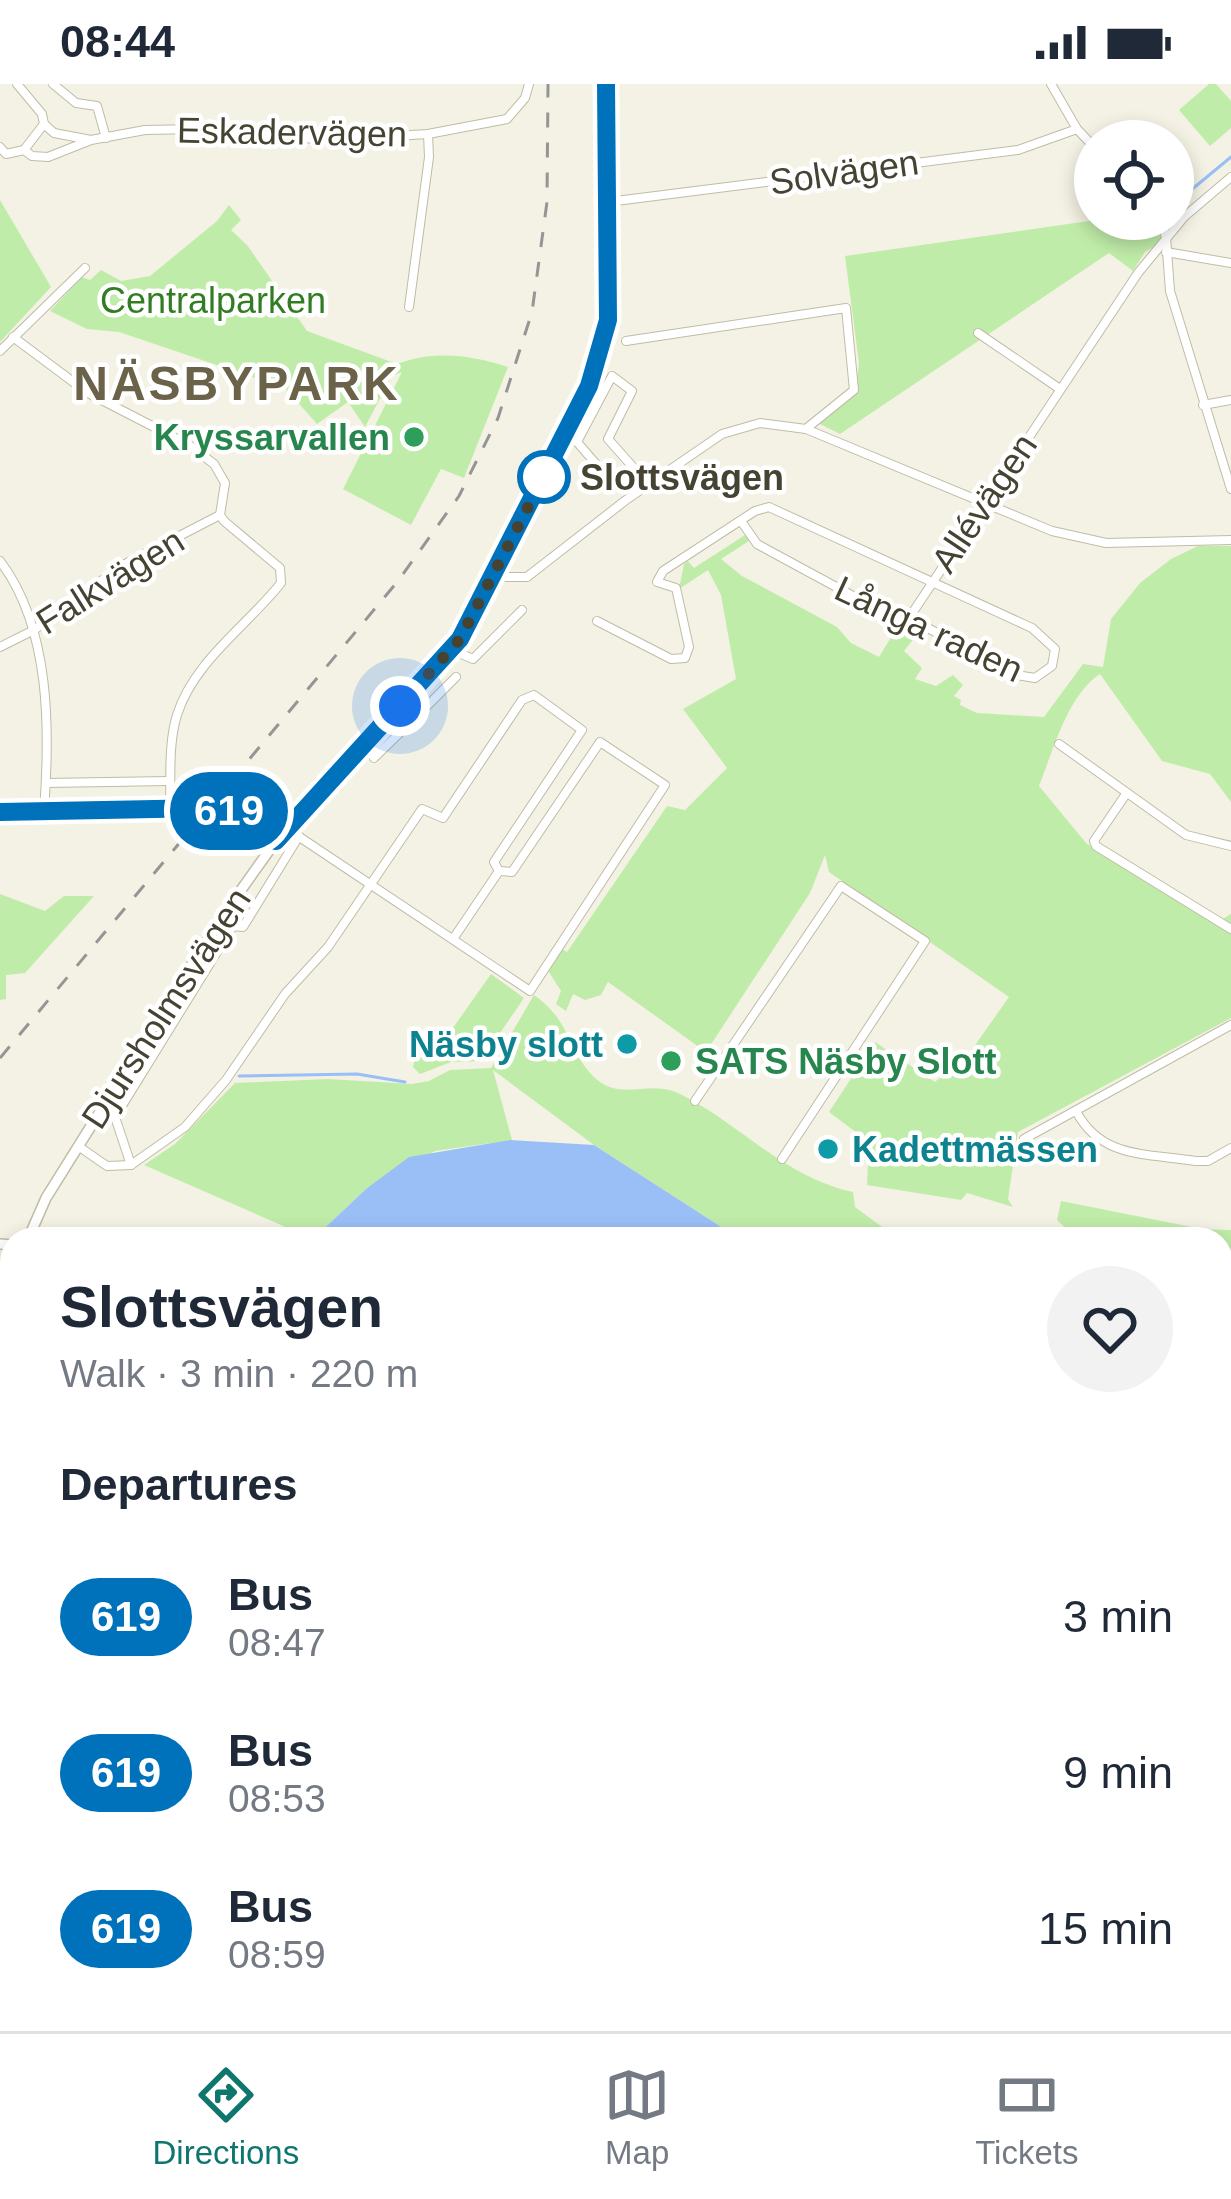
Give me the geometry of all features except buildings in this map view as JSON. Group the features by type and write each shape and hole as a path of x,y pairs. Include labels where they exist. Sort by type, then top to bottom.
{"street":[{"path":"17,84 42,114 44,124 24,150"},
{"path":"52,84 76,103 97,106 106,138"},
{"name":"Eskadervägen","path":"0,147 6,154 24,150 48,157 92,140 145,130 197,129 327,140 428,134 507,118 525,98 529,84"},
{"name":"Djursholmsvägen","path":"33,1227 46,1198 230,905 286,828 452,650 494,577 598,363 608,320 606,84"},
{"path":"1051,84 1074,124"},
{"name":"Eskadervägen","path":"44,124 55,133 92,140"},
{"name":"Solvägen","path":"608,202 1018,150 1074,130"},
{"path":"409,308 428,134"},
{"name":"Allévägen","path":"1194,211 1231,176"},
{"name":"Allévägen","path":"909,618 1164,240"},
{"path":"1166,240 1170,291 1231,489"},
{"path":"1166,252 1231,263"},
{"path":"0,351 86,268"},
{"path":"626,341 846,308 854,390 806,429"},
{"path":"978,333 1060,389"},
{"path":"13,337 88,393 206,457 225,483 220,515 280,568 281,583 226,641 182,701 175,719 170,808"},
{"path":"619,483 616,487 574,441 612,376 632,391 608,440 649,484"},
{"path":"1203,404 1231,400"},
{"path":"494,577 527,577 649,484 734,429 760,423 806,429 1086,541 1231,540"},
{"name":"Långa raden","path":"596,620 671,659 686,658 689,647 676,588 657,582 663,571 741,521 763,508 776,509 1032,628 1054,649 1052,666 1035,678 1016,675 909,618 899,621 757,544 741,521"},
{"name":"Falkvägen","path":"0,646 34,630 123,566 220,515"},
{"path":"0,561 20,592 44,678 44,811"},
{"path":"452,650 473,659 522,610"},
{"path":"374,758 456,677"},
{"path":"78,1146 107,1166 130,1165 208,1105 269,1015 328,947 372,885 422,809 443,818 522,700 534,695 665,785 530,991 453,940 372,885 299,836 286,828"},
{"path":"400,706 414,719"},
{"path":"499,871 494,862 582,730"},
{"path":"499,871 512,872 600,742"},
{"path":"1059,744 1186,835 1231,845"},
{"path":"46,783 170,781"},
{"path":"1126,794 1094,841 1096,846 1231,929"},
{"path":"0,812 170,808 229,812 276,841"},
{"path":"130,1165 115,1117 233,926 243,927 299,836"},
{"path":"453,940 499,871"},
{"path":"695,1101 841,886 925,941 782,1159"},
{"path":"1024,1139 1231,1025"},
{"path":"1076,1111 1091,1136 1112,1147 1196,1161 1208,1161 1231,1148"}],"green space":[{"path":"1209,84 1216,84 1231,101 1231,128 1210,146 1194,127 1194,120 1179,110"},
{"name":"Centralparken","path":"0,200 51,287 0,342"},
{"name":"Centralparken","path":"229,205 241,220 231,230 247,245 307,331 397,364 452,356 508,367 464,478 441,469 411,525 343,489 402,372 392,376 365,427 348,402 317,424 285,388 119,332 87,329 50,311 82,277 90,280 101,270 121,281 150,276 217,221"},
{"path":"1074,223 1074,240 1163,241 1145,252 1133,271 1109,253 840,434 818,423 855,394 859,363 845,256"},
{"path":"745,535 749,541 721,559 742,576 837,627 851,643 879,657 898,626 913,624 922,628 904,651 922,668 915,679 936,686 953,675 963,685 954,696 961,700 960,705 977,713 1044,717 1083,664 1103,667 1111,619 1140,583 1198,546 1231,546 1231,802 1210,774 1162,761 1100,674 1070,710 1039,786 1086,843 1214,924 1231,914 1231,1018 1018,1132 1008,1199 1013,1207 967,1193 961,1200 867,1185 868,1162 860,1160 857,1133 829,1112 875,1042 935,1082 973,1048 1009,997 829,872 825,855 810,893 706,1052 608,982 601,995 585,1000 573,994 566,1011 556,1004 561,991 547,969 561,948 567,952 667,806 685,810 727,768 683,709 736,679 721,595 708,570 679,589 684,564 688,561 694,568"},
{"path":"0,894 45,911 64,896 94,896 25,973 6,975 6,999 0,1000"},
{"path":"491,974 524,998 481,1061 451,1062 420,1074 413,1067 415,1057 443,1042"},
{"path":"534,995 555,1015 585,1066 603,1084 678,1093 783,1162 853,1192 855,1207 882,1227 721,1227 594,1145 493,1070 512,1140 435,1151 366,1189 326,1227 286,1227 144,1165 175,1144 235,1083 328,1079 412,1084 450,1070 491,1068"},
{"path":"1061,1201 1192,1227 1065,1227 1057,1220"}],"water":[{"path":"510,1140 594,1145 721,1227 326,1227 409,1157"}],"waterway":[{"path":"1194,188 1231,157"},
{"path":"239,1076 357,1074 405,1082"}],"railway":[{"path":"0,1058 398,581 459,496 498,418 532,312 547,202 548,84"}],"bus line":[{"name":"619","path":"0,812 206,808 245,819 276,841 448,656 488,589 598,363 608,320 606,84"}],"place":[{"name":"Kryssarvallen","path":"414,437"},
{"name":"Slottsvägen","path":"544,477"},
{"name":"Näsby slott","path":"627,1044"},
{"name":"SATS Näsby Slott","path":"671,1061"},
{"name":"Kadettmässen","path":"828,1149"}],"district":[{"name":"NÄSBYPARK","path":"237,383"}],"route":[{"path":"400,706 460,639 546,472 544,477"}]}
